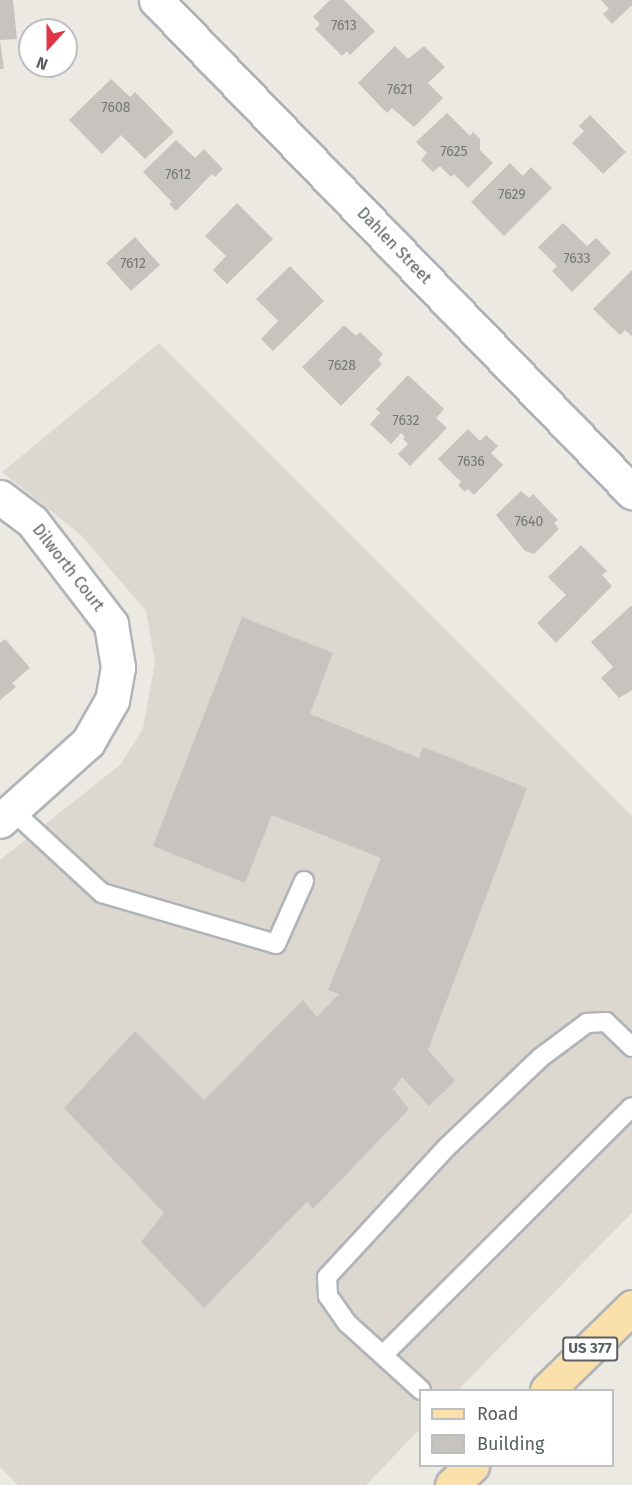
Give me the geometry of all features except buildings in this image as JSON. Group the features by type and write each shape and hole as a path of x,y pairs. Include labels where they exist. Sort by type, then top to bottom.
{"main road":[{"name":"US 377","path":"548,1389 632,1307"},
{"path":"452,1485 471,1467"}],"street":[{"name":"Dahlen Street","path":"156,0 632,492"},
{"name":"Dilworth Court","path":"0,497 32,521 111,624 118,667 112,700 88,742 6,816"}],"lane":[{"path":"6,816 102,893 276,944 304,881"},
{"path":"420,1389 347,1323 328,1296 327,1277 447,1148 540,1058 587,1023 606,1022 632,1047"},
{"path":"382,1355 632,1107"}],"shaded area":[{"path":"159,343 632,816 632,1213 459,1389 419,1389 419,1430 366,1485 18,1485 0,1467 0,860 121,764 143,728 155,663 146,611 81,535 2,472"}]}
